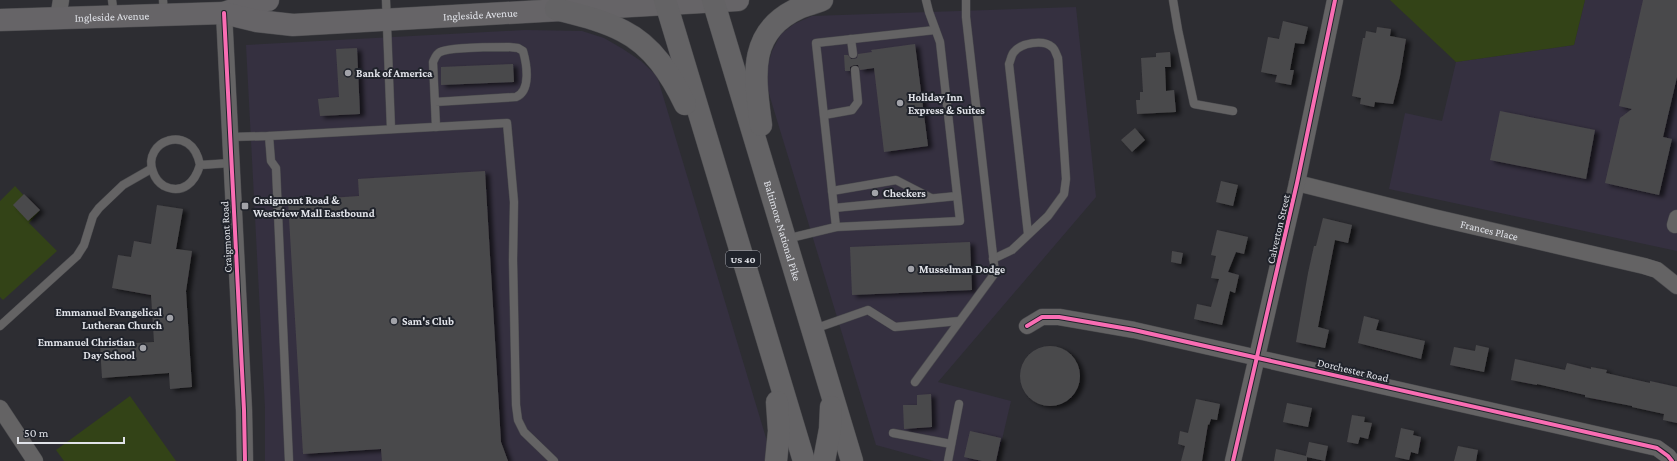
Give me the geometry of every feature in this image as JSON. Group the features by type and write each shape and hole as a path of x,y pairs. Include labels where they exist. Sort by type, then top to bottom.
{"main road":[{"name":"Ingleside Avenue","path":"210,11 268,0"},
{"name":"Baltimore National Pike","path":"713,0 852,461"},
{"name":"Ingleside Avenue","path":"0,20 60,9 163,7 210,11 257,21 292,25 386,10 556,9 665,2 738,0"},
{"path":"769,188 756,84 758,53 763,41 772,28 783,18 799,8 822,0"},
{"name":"US 40","path":"665,2 804,461"},
{"path":"556,9 603,22 624,31 641,42 657,58 673,80 712,156"},
{"path":"774,361 779,432 776,461"},
{"path":"824,461 830,429 832,392"}],"street":[{"name":"Calverton Street","path":"1234,461 1297,183 1335,0"},
{"name":"Craigmont Road","path":"210,11 230,137 244,410 245,461"},
{"name":"Frances Place","path":"1297,183 1433,217 1644,266 1657,270 1677,286"},
{"name":"Dorchester Road","path":"1027,326 1042,317 1059,317 1134,330 1657,448 1672,461"},
{"path":"0,408 35,461"}],"lane":[{"path":"786,240 836,227 960,221 940,42 928,12 926,0"},
{"path":"914,382 995,273 967,25 966,0"},
{"path":"1173,0 1194,104 1233,111"},
{"path":"386,10 391,129"},
{"path":"836,227 816,43 935,30"},
{"path":"851,39 853,54"},
{"path":"993,259 1012,250 1048,216 1064,194 1066,179 1058,58 1053,47 1044,43 1029,44 1018,48 1013,53 1009,64 1028,234"},
{"path":"435,102 522,95 526,86 523,52 518,48 509,47 440,52 433,62 436,126"},
{"path":"824,115 852,110 858,102 855,70"},
{"path":"230,137 507,123 514,202 513,260 516,405 518,420 524,432 554,461"},
{"path":"269,136 271,161 276,168 289,461"},
{"path":"181,140 194,148 198,155 200,165 197,176 190,184 180,188 169,188 161,184 154,176 151,169 151,160 153,154 159,146 165,142 181,140"},
{"path":"200,165 231,163"},
{"path":"0,326 77,256 84,245 93,216 98,208 123,185 151,169"},
{"path":"832,191 896,180 931,198"},
{"path":"834,208 958,196"},
{"path":"812,329 868,310 895,326 959,321"},
{"path":"948,461 959,404"},
{"path":"893,433 951,444"}],"shaded area":[{"path":"1585,0 1677,0 1677,251 1389,189 1405,113 1442,121 1456,62 1574,45"},
{"path":"1076,7 1096,197 938,382 1011,401 997,461 934,461 876,445 766,84 767,68 772,51 781,34 794,24 812,16"},
{"path":"525,30 582,31 604,38 641,61 657,76 773,461 265,461 265,408 246,45"}],"green space":[{"path":"1390,0 1585,0 1574,45 1456,62"},
{"path":"15,186 39,212 29,223 57,251 3,300 0,297 0,201"},
{"path":"130,396 176,461 64,461 56,450"}],"building":[{"path":"1643,0 1677,0 1677,77 1663,137 1672,139 1659,195 1605,183 1620,118 1632,109 1619,106"},
{"path":"1283,21 1308,27 1304,44 1295,43 1290,70 1294,70 1291,85 1275,82 1277,75 1261,72 1268,37 1279,39"},
{"path":"1377,27 1391,29 1390,36 1406,39 1400,76 1393,104 1375,102 1374,107 1360,104 1361,98 1352,96 1363,38 1365,38 1366,31 1376,33"},
{"name":"Holiday Inn Express & Suites","path":"915,44 928,146 884,152 874,68 860,70 858,65 854,65 850,67 850,71 845,71 844,55 848,55 851,59 854,59 857,58 858,54 872,52 871,50"},
{"name":"Bank of America","path":"357,48 360,114 320,116 318,99 339,97 336,49"},
{"path":"1170,52 1171,67 1165,67 1166,91 1174,90 1176,112 1137,114 1136,100 1140,100 1140,92 1143,92 1141,58 1156,57 1156,53"},
{"path":"513,64 514,82 441,85 441,67"},
{"path":"1500,111 1595,130 1586,179 1490,160"},
{"path":"1135,128 1145,140 1132,152 1121,140"},
{"name":"Sam's Club","path":"485,171 501,442 508,461 382,461 381,449 303,454 288,201 359,196 358,179"},
{"path":"1221,181 1238,185 1233,206 1216,202"},
{"path":"24,194 40,210 28,221 13,205"},
{"name":"Emmanuel Evangelical Lutheran Church","path":"157,205 183,209 176,249 192,251 186,291 192,387 170,389 169,373 102,378 100,345 154,342 151,295 112,288 118,255 131,257 134,241 151,244"},
{"path":"1323,218 1352,225 1348,243 1335,240 1318,327 1329,330 1325,348 1296,342 1308,273 1314,246 1316,246"},
{"path":"1217,230 1248,237 1244,254 1236,252 1228,272 1239,275 1235,293 1230,291 1222,325 1194,319 1197,304 1211,307 1219,279 1211,278 1216,256 1211,255"},
{"name":"Musselman Dodge","path":"970,242 972,290 852,295 850,247"},
{"path":"1172,251 1183,253 1181,264 1171,262"},
{"path":"1364,316 1379,320 1376,330 1425,341 1421,359 1358,343"},
{"path":"1476,345 1489,348 1484,372 1450,365 1454,347 1475,351"},
{"path":"1050,346 1066,351 1071,355 1075,360 1080,376 1075,392 1071,397 1066,401 1050,406 1034,401 1029,397 1025,392 1020,376 1025,360 1029,355 1034,351"},
{"path":"1515,359 1565,370 1567,363 1591,369 1591,367 1607,370 1606,373 1650,383 1650,381 1677,387 1677,423 1663,420 1664,414 1585,397 1585,395 1537,384 1511,380"},
{"path":"931,394 932,427 904,429 903,405 917,405 917,395"},
{"path":"1196,399 1220,404 1217,420 1211,419 1209,425 1208,424 1202,461 1181,461 1185,446 1178,444 1180,431 1188,433"},
{"path":"1287,403 1312,408 1308,427 1283,422"},
{"path":"1352,415 1365,417 1364,422 1372,423 1368,439 1360,437 1358,444 1347,442"},
{"path":"1401,428 1414,431 1413,435 1421,437 1418,454 1411,452 1409,460 1395,457"},
{"path":"970,431 1001,438 996,461 982,461 964,457"},
{"path":"1309,442 1328,446 1325,461 1307,457 1307,461 1274,461 1276,449 1306,456"},
{"path":"1458,446 1478,450 1476,461 1454,461"}],"cycle path":[{"path":"1233,461 1297,183 1335,0"},
{"path":"224,13 244,410 245,461"},
{"path":"1027,326 1042,317 1059,317 1134,330 1657,448 1672,461"}],"place":[{"name":"Bank of America","path":"348,73"},
{"name":"Holiday Inn Express & Suites","path":"900,103"},
{"name":"Checkers","path":"875,193"},
{"name":"Craigmont Road & Westview Mall Eastbound","path":"245,206"},
{"name":"Musselman Dodge","path":"911,269"},
{"name":"Emmanuel Evangelical Lutheran Church","path":"170,318"},
{"name":"Sam's Club","path":"394,321"},
{"name":"Emmanuel Christian Day School","path":"143,348"}]}
